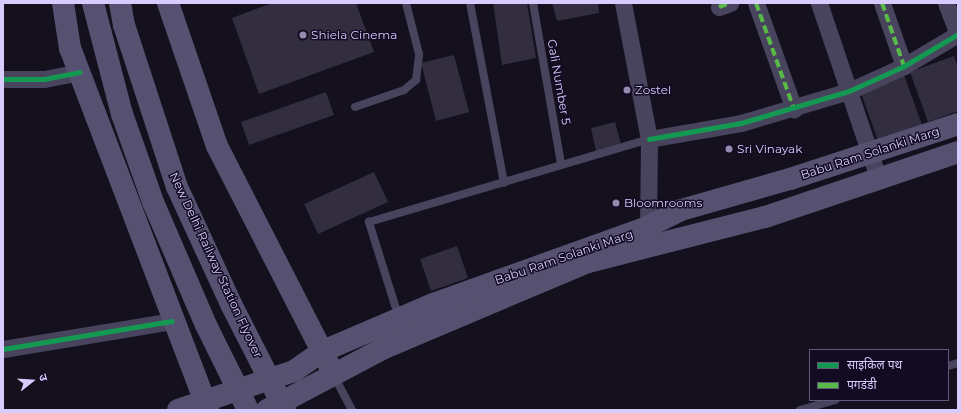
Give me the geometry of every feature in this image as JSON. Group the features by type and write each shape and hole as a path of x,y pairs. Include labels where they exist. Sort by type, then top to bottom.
{"main road":[{"path":"63,3 70,48 172,322 206,406"},
{"path":"93,3 122,114 153,202 206,325 248,410"},
{"name":"New Delhi Railway Station Flyover","path":"120,3 124,25 177,187 231,304 285,410"},
{"path":"168,3 217,146 323,351 333,376"},
{"name":"Babu Ram Solanki Marg","path":"267,410 384,348 647,237 681,210 958,124"},
{"name":"Babu Ram Solanki Marg","path":"178,410 206,406 294,371 323,351 399,319 561,256 647,237 766,217 958,152"}],"street":[{"path":"623,3 649,139 647,237"},
{"path":"756,3 794,109"},
{"path":"818,3 849,91 868,153 879,180"},
{"path":"882,3 904,66"},
{"path":"649,139 698,132 794,109 849,91 904,66 958,35 946,3"},
{"path":"3,79 44,78 79,72"},
{"path":"3,349 172,322"}],"lane":[{"path":"355,108 404,90 416,80 419,54 406,3"},
{"path":"470,3 504,183"},
{"name":"Gali Number 5","path":"533,3 561,164"},
{"path":"399,319 369,222 649,139"},
{"path":"333,376 352,410"},
{"path":"800,410 832,401"}],"building":[{"name":"Shiela Cinema","path":"272,3 356,3 374,52 259,94 232,18"},
{"path":"493,3 527,3 536,58 502,65"},
{"path":"552,3 598,3 599,13 557,21"},
{"path":"454,55 469,112 436,121 421,63"},
{"path":"954,56 958,68 958,111 928,122 910,72"},
{"path":"904,75 922,125 878,141 860,90"},
{"path":"326,92 334,115 249,145 241,122"},
{"path":"615,122 621,144 596,151 591,128"},
{"path":"374,172 388,202 318,234 304,204"},
{"path":"457,246 468,278 431,291 420,259"}],"marked path":[{"path":"719,7 730,3"},
{"path":"756,3 794,109"},
{"path":"882,3 904,66"}],"cycle path":[{"path":"649,139 741,123 849,91 904,66 958,34"},
{"path":"3,79 44,79 79,72"},
{"path":"3,349 172,321"}],"place":[{"name":"Shiela Cinema","path":"303,35"},
{"name":"Zostel","path":"627,90"},
{"name":"Sri Vinayak","path":"729,149"},
{"name":"Bloomrooms","path":"616,203"}]}
